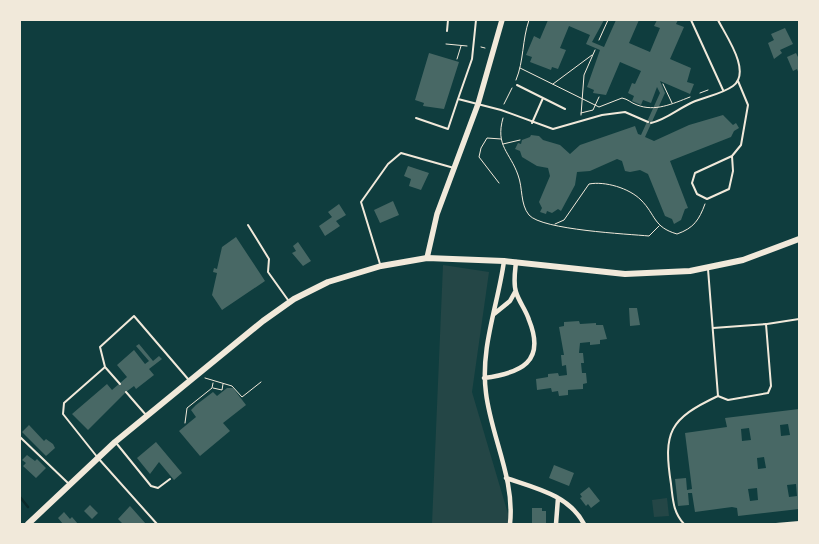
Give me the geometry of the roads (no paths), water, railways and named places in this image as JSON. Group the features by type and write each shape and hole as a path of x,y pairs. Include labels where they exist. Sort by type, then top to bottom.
{"main road":[{"path":"28,524 115,442 190,381 290,302 328,282 381,266 427,258 504,261 625,274 708,268 763,254 799,239"}],"street":[{"path":"427,258 436,214 478,104 502,20"},
{"path":"504,261 485,354 484,378 491,421 506,478 510,502 510,524"},
{"path":"494,314 510,301 515,290 516,262"},
{"path":"484,378 510,375 519,370 533,353 534,335 515,290"},
{"path":"506,478 546,491 558,498 573,508 584,524"},
{"path":"556,524 558,498"}],"lane":[{"path":"447,31 448,20"},
{"path":"416,118 448,129 472,59 476,20"},
{"path":"690,20 723,90"},
{"path":"718,20 741,67 738,81 748,105 748,114 741,145 732,156 695,173 692,183 697,194 707,199 729,189 733,170 732,156"},
{"path":"651,123 663,119 683,106 731,87 738,81"},
{"path":"517,85 565,108"},
{"path":"532,123 543,98"},
{"path":"458,99 553,129 602,115 625,112 648,122"},
{"path":"381,266 361,202 388,164 401,153 454,168"},
{"path":"248,225 269,258 268,272 290,302"},
{"path":"708,268 718,396"},
{"path":"120,384 105,367 100,347 134,316 190,381"},
{"path":"713,328 799,320"},
{"path":"684,524 675,515 667,445 675,425 697,406 718,396 728,400 768,393 770,391 766,324"},
{"path":"105,367 64,403 63,414 98,458 157,524"},
{"path":"126,392 147,417"},
{"path":"20,437 70,484"},
{"path":"115,442 151,486 158,488 170,479"},
{"path":"776,524 799,522"}],"waterway":[{"path":"20,497 28,507"}]}
